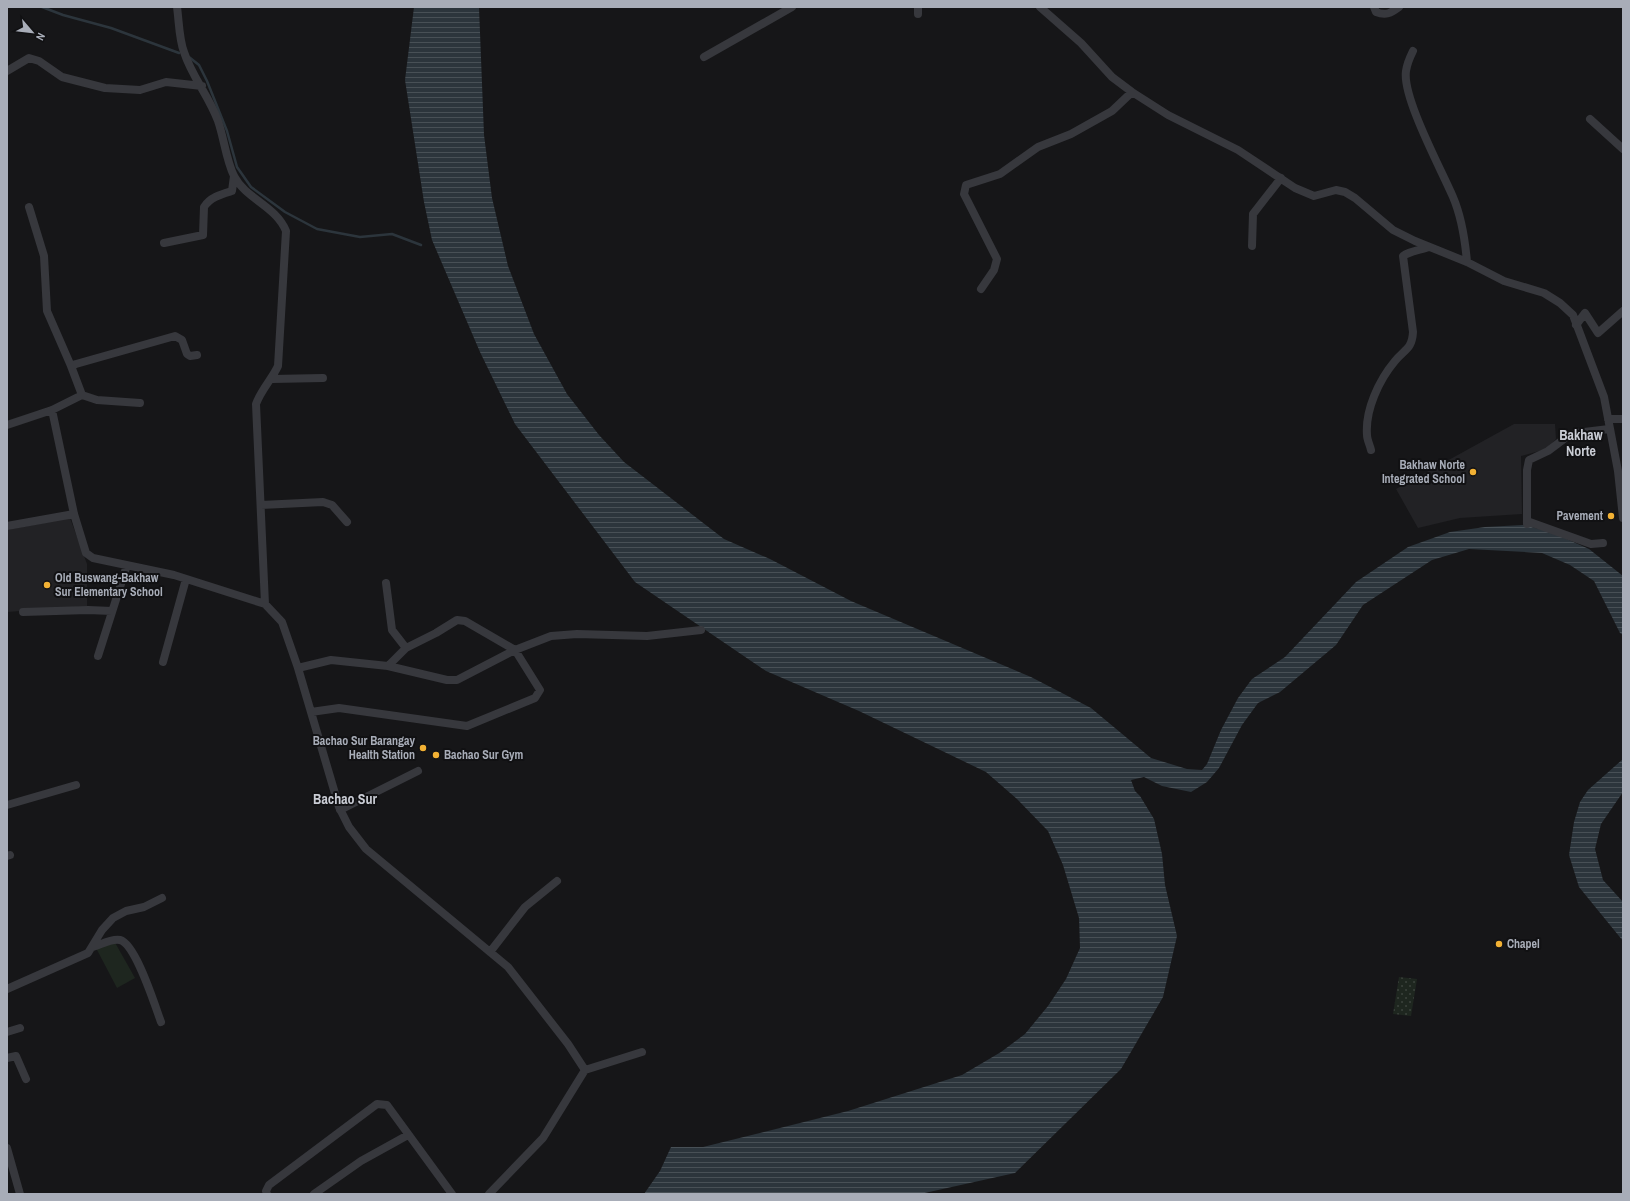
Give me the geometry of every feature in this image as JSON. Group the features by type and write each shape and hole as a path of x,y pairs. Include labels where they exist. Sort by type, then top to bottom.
{"street":[{"path":"177,7 183,51 192,72 202,86 217,119 234,176 242,188 282,220 286,231 278,366 272,379 259,396 256,404 265,604"},
{"path":"704,57 792,7"},
{"path":"1040,7 1081,43 1112,77 1132,92 1168,115 1238,150 1295,188 1314,196 1336,190 1345,192 1355,198 1393,230 1429,247 1468,262 1504,281 1544,293 1560,303 1573,315 1604,397 1618,471 1623,518"},
{"path":"1374,7 1376,12 1382,15 1390,13 1399,7"},
{"path":"1414,51 1406,71 1407,87 1421,124 1456,205 1463,227 1468,262"},
{"path":"7,71 29,58 39,61 62,77 105,88 140,90 166,82 202,86"},
{"path":"981,289 994,270 997,259 964,194 966,185 1000,174 1038,147 1071,134 1112,111 1132,92"},
{"path":"1590,119 1623,149"},
{"path":"164,243 202,235 204,207 206,203 216,197 232,191 234,176"},
{"path":"1252,246 1253,214 1281,178"},
{"path":"29,207 44,256 47,311 71,366 82,396"},
{"path":"1372,450 1367,435 1370,408 1378,388 1395,361 1413,342 1403,256 1407,253 1417,252 1429,247"},
{"path":"1576,326 1585,313 1598,333 1623,311"},
{"path":"71,366 174,336 179,337 182,340 187,354 190,356 197,355"},
{"path":"272,379 323,378"},
{"path":"7,425 52,410 82,396 97,400 140,403"},
{"path":"52,410 74,514 86,553 93,558 186,579 265,604 282,622 298,668 340,810 350,828 366,849 508,967 568,1044 586,1070"},
{"path":"1608,419 1623,419"},
{"path":"1603,544 1591,544 1527,523 1527,470 1529,460 1548,451 1568,436 1610,429"},
{"path":"261,505 323,502 332,505 347,522"},
{"path":"7,526 74,514"},
{"path":"98,656 128,565"},
{"path":"163,662 186,579"},
{"path":"386,583 392,630 406,648"},
{"path":"23,612 88,610 112,611"},
{"path":"311,712 339,708 467,726 535,698 540,690 515,650 465,621 457,620 436,633 406,648 388,666"},
{"path":"298,668 331,660 388,666 447,680 457,680 515,650 550,636 576,634 647,636 701,630"},
{"path":"340,810 418,771"},
{"path":"7,805 76,785"},
{"path":"490,952 525,906 557,881"},
{"path":"7,989 88,953 102,930 113,918 126,911 144,907 162,898"},
{"path":"93,947 118,939 123,941 130,948 138,963 161,1022"},
{"path":"7,1032 20,1028"},
{"path":"489,1194 543,1138 586,1070 642,1052"},
{"path":"7,1058 16,1056 26,1079"},
{"path":"267,1194 269,1184 377,1104 386,1105 437,1171 452,1194"},
{"path":"314,1194 361,1161 408,1135"},
{"path":"7,1148 20,1194"}],"shaded area":[{"path":"414,7 479,7 484,135 492,198 508,266 534,334 567,394 599,435 624,462 724,539 770,559 851,601 1031,677 1091,708 1151,758 1187,769 1202,770 1207,764 1221,730 1238,698 1252,679 1285,657 1356,582 1408,547 1450,532 1485,527 1523,525 1551,532 1589,549 1623,576 1623,635 1620,633 1594,581 1570,565 1542,553 1469,549 1432,560 1363,605 1336,645 1280,692 1258,703 1242,725 1219,768 1207,782 1191,792 1162,786 1144,777 1131,780 1135,791 1140,796 1154,819 1162,854 1165,885 1177,936 1163,997 1121,1069 1015,1173 920,1194 644,1194 660,1171 671,1147 703,1147 848,1111 962,1075 1001,1052 1025,1034 1048,1006 1066,979 1080,948 1079,918 1063,865 1048,831 1017,799 986,772 859,711 766,671 635,582 515,424 480,352 432,240 424,202 405,80"},
{"name":"Bakhaw Norte Integrated School","path":"1514,424 1555,424 1556,439 1547,449 1521,456 1522,514 1460,518 1418,528 1396,489"},
{"name":"Old Buswang-Bakhaw Sur Elementary School","path":"70,518 87,564 87,606 7,612 7,530"},
{"path":"1623,759 1623,792 1601,824 1595,849 1603,880 1623,902 1623,941 1579,887 1569,855 1574,822 1580,802 1588,790"},
{"path":"113,939 135,978 117,988 96,948"},
{"path":"1399,977 1417,979 1411,1016 1393,1014"}],"waterway":[{"path":"42,7 63,15 111,28 179,53"},
{"path":"189,57 199,65 207,81 227,131 237,167 251,187 285,212 317,229 360,237 392,234 421,245"}],"place":[{"name":"Bakhaw Norte Integrated School","path":"1473,472"},
{"name":"Pavement","path":"1611,516"},
{"name":"Old Buswang-Bakhaw Sur Elementary School","path":"47,585"},
{"name":"Bachao Sur Barangay Health Station","path":"423,748"},
{"name":"Bachao Sur Gym","path":"436,755"},
{"name":"Chapel","path":"1499,944"}],"district":[{"name":"Bakhaw Norte","path":"1581,444"},
{"name":"Bachao Sur","path":"345,799"}]}
